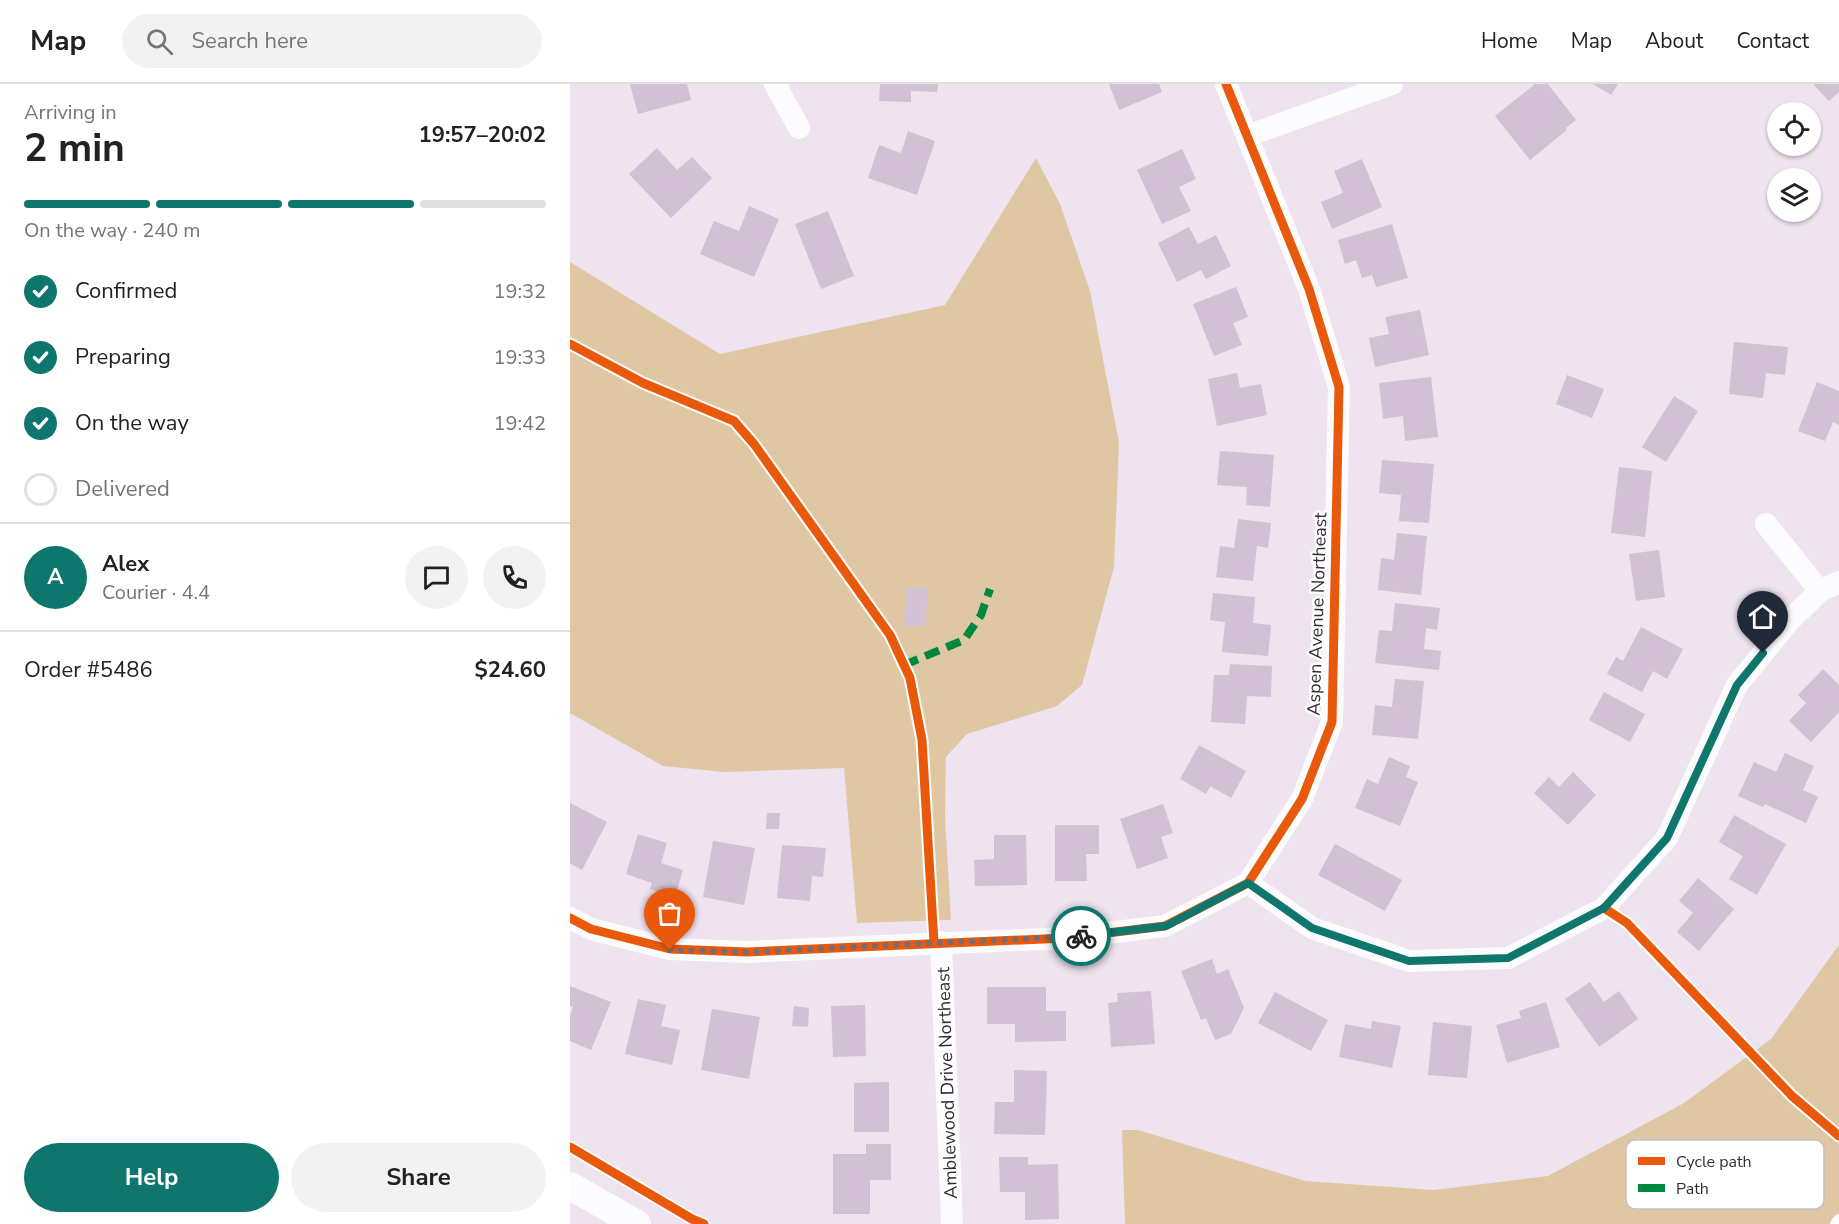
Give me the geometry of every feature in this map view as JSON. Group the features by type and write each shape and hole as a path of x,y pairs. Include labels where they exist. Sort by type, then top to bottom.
{"street":[{"path":"775,84 799,128"},
{"name":"Aspen Avenue Northeast","path":"570,918 591,929 670,950 747,952 1066,938 1166,926 1248,883 1302,799 1332,722 1339,387 1309,289 1226,84"},
{"path":"1247,136 1392,84"},
{"path":"1248,883 1312,928 1409,961 1508,958 1604,908 1667,838 1737,685 1789,621 1829,586 1766,524"},
{"name":"Amblewood Drive Northeast","path":"941,942 952,1224"},
{"path":"570,1186 637,1224"}],"lane":[{"path":"1836,1224 1839,1220"}],"shaded area":[{"path":"1036,158 1060,204 1090,291 1119,443 1114,567 1082,685 1057,706 967,734 946,757 945,818 951,920 857,923 844,768 724,772 663,766 570,713 570,262 720,354 945,305"},
{"path":"1839,945 1839,1224 1125,1224 1122,1130 1138,1130 1305,1181 1434,1190 1548,1176 1684,1103 1771,1039"}],"building":[{"path":"630,84 687,84 691,100 638,114"},
{"path":"880,84 938,84 937,92 911,91 911,102 879,101"},
{"path":"1109,84 1159,84 1162,92 1119,110"},
{"path":"1535,84 1548,84 1576,120 1530,160 1495,116"},
{"path":"1593,84 1618,84 1611,95"},
{"path":"1813,84 1839,84 1839,92 1829,101"},
{"path":"908,131 935,141 917,195 868,178 879,145 901,153"},
{"path":"657,148 677,170 692,157 712,178 671,218 629,174"},
{"path":"1182,149 1196,179 1179,187 1191,211 1162,224 1137,170"},
{"path":"1362,159 1382,207 1332,229 1321,202 1343,193 1334,171"},
{"path":"749,206 779,219 754,277 700,254 714,221 739,231"},
{"path":"828,211 854,276 821,289 795,224"},
{"path":"1392,224 1408,278 1376,287 1372,275 1362,278 1356,260 1345,264 1338,240"},
{"path":"1189,227 1198,244 1216,235 1231,266 1206,279 1201,270 1177,282 1158,243"},
{"path":"1236,287 1248,317 1233,323 1242,345 1214,356 1193,304"},
{"path":"1420,310 1429,355 1375,367 1369,338 1389,334 1385,317"},
{"path":"1734,342 1788,347 1785,375 1766,373 1763,398 1729,394"},
{"path":"1237,373 1240,388 1261,384 1267,415 1217,426 1208,379"},
{"path":"1567,375 1604,389 1592,418 1556,404"},
{"path":"1431,377 1438,437 1405,441 1403,416 1383,419 1379,383"},
{"path":"1817,382 1839,391 1839,425 1833,422 1825,441 1798,431"},
{"path":"1674,396 1698,411 1666,462 1642,447"},
{"path":"1220,451 1274,455 1270,507 1246,505 1247,487 1217,485"},
{"path":"1382,460 1434,464 1429,523 1399,521 1401,495 1379,493"},
{"path":"1619,467 1652,471 1645,537 1611,533"},
{"path":"1238,519 1271,523 1268,548 1257,546 1253,581 1216,577 1220,546 1234,548"},
{"path":"1397,533 1427,536 1421,595 1378,590 1381,558 1394,560"},
{"path":"1659,550 1665,597 1636,601 1629,554"},
{"path":"906,587 928,588 926,626 904,626"},
{"path":"1213,593 1255,597 1253,623 1271,625 1268,656 1222,652 1225,622 1210,620"},
{"path":"1395,603 1440,608 1437,630 1426,628 1424,649 1441,651 1439,670 1375,663 1379,630 1392,631"},
{"path":"1641,627 1683,649 1667,679 1653,671 1642,692 1607,674 1616,657 1623,661"},
{"path":"1230,664 1272,666 1271,697 1247,696 1245,724 1211,722 1214,675 1229,675"},
{"path":"1823,669 1839,685 1839,712 1811,742 1789,721 1806,703 1798,695"},
{"path":"1395,679 1424,681 1418,739 1372,735 1375,705 1392,707"},
{"path":"1604,692 1645,714 1630,742 1589,720"},
{"path":"1199,745 1246,771 1231,798 1210,786 1206,794 1180,779"},
{"path":"1785,753 1814,766 1803,790 1818,797 1806,823 1765,804 1763,807 1738,796 1754,762 1776,772"},
{"path":"1389,757 1410,766 1406,777 1418,782 1400,826 1355,808 1367,779 1378,784"},
{"path":"1573,772 1596,795 1568,825 1534,793 1549,777 1559,787"},
{"path":"570,803 607,822 582,870 570,863"},
{"path":"1163,804 1173,833 1161,837 1168,858 1137,869 1120,819"},
{"path":"767,813 780,813 779,829 766,829"},
{"path":"1734,815 1786,844 1757,895 1729,879 1743,856 1719,842"},
{"path":"1055,825 1099,825 1099,854 1086,854 1087,881 1055,881"},
{"path":"638,834 667,843 661,863 683,870 675,897 650,889 652,883 626,874"},
{"path":"994,835 1026,835 1027,885 975,886 974,860 994,859"},
{"path":"713,841 755,848 744,905 703,897"},
{"path":"1335,844 1402,880 1385,911 1318,875"},
{"path":"782,845 826,848 823,877 812,876 810,901 777,898"},
{"path":"1698,878 1734,909 1699,951 1677,932 1693,913 1679,901"},
{"path":"1212,959 1217,974 1228,969 1244,1008 1231,1034 1215,1040 1206,1018 1201,1020 1181,971"},
{"path":"1590,982 1604,1002 1619,991 1638,1019 1599,1047 1565,999"},
{"path":"570,986 611,1002 591,1050 570,1041 570,1015 573,1007 570,1006"},
{"path":"987,987 1046,987 1046,1011 1066,1011 1066,1041 1015,1042 1015,1024 987,1024"},
{"path":"1151,991 1155,1044 1111,1047 1108,1003 1118,1002 1117,993"},
{"path":"1275,992 1328,1020 1311,1051 1258,1023"},
{"path":"638,999 666,1005 661,1026 680,1030 672,1065 625,1054"},
{"path":"1546,1002 1560,1047 1507,1063 1496,1025 1521,1018 1519,1011"},
{"path":"865,1005 866,1056 833,1057 831,1006"},
{"path":"794,1006 809,1008 808,1027 792,1026"},
{"path":"712,1009 760,1017 749,1079 701,1070"},
{"path":"1372,1021 1401,1026 1392,1068 1339,1057 1345,1024 1371,1029"},
{"path":"1433,1022 1472,1026 1467,1078 1428,1075"},
{"path":"1014,1070 1047,1071 1045,1135 994,1134 995,1102 1014,1102"},
{"path":"889,1082 889,1132 854,1132 854,1083"},
{"path":"866,1144 891,1144 891,1180 870,1180 870,1214 833,1214 833,1154 866,1154"},
{"path":"999,1157 1028,1157 1028,1165 1058,1164 1059,1219 1025,1220 1025,1192 1000,1192"}],"marked path":[{"path":"904,665 964,640 981,615 990,589"}],"cycle path":[{"path":"570,918 591,929 670,949 747,952 1066,938 1165,926 1248,883 1302,799 1332,722 1339,387 1309,289 1226,84"},
{"path":"570,344 643,383 734,421 754,444 890,635 910,678 922,740 934,943"},
{"path":"1604,908 1627,923 1792,1096 1839,1136"},
{"path":"570,1147 704,1224"}],"way so far":[{"path":"670,950 747,952 1081,936"}],"route":[{"path":"1081,936 1166,926 1248,883 1312,928 1409,961 1508,958 1604,908 1667,838 1737,685 1763,653"}]}
